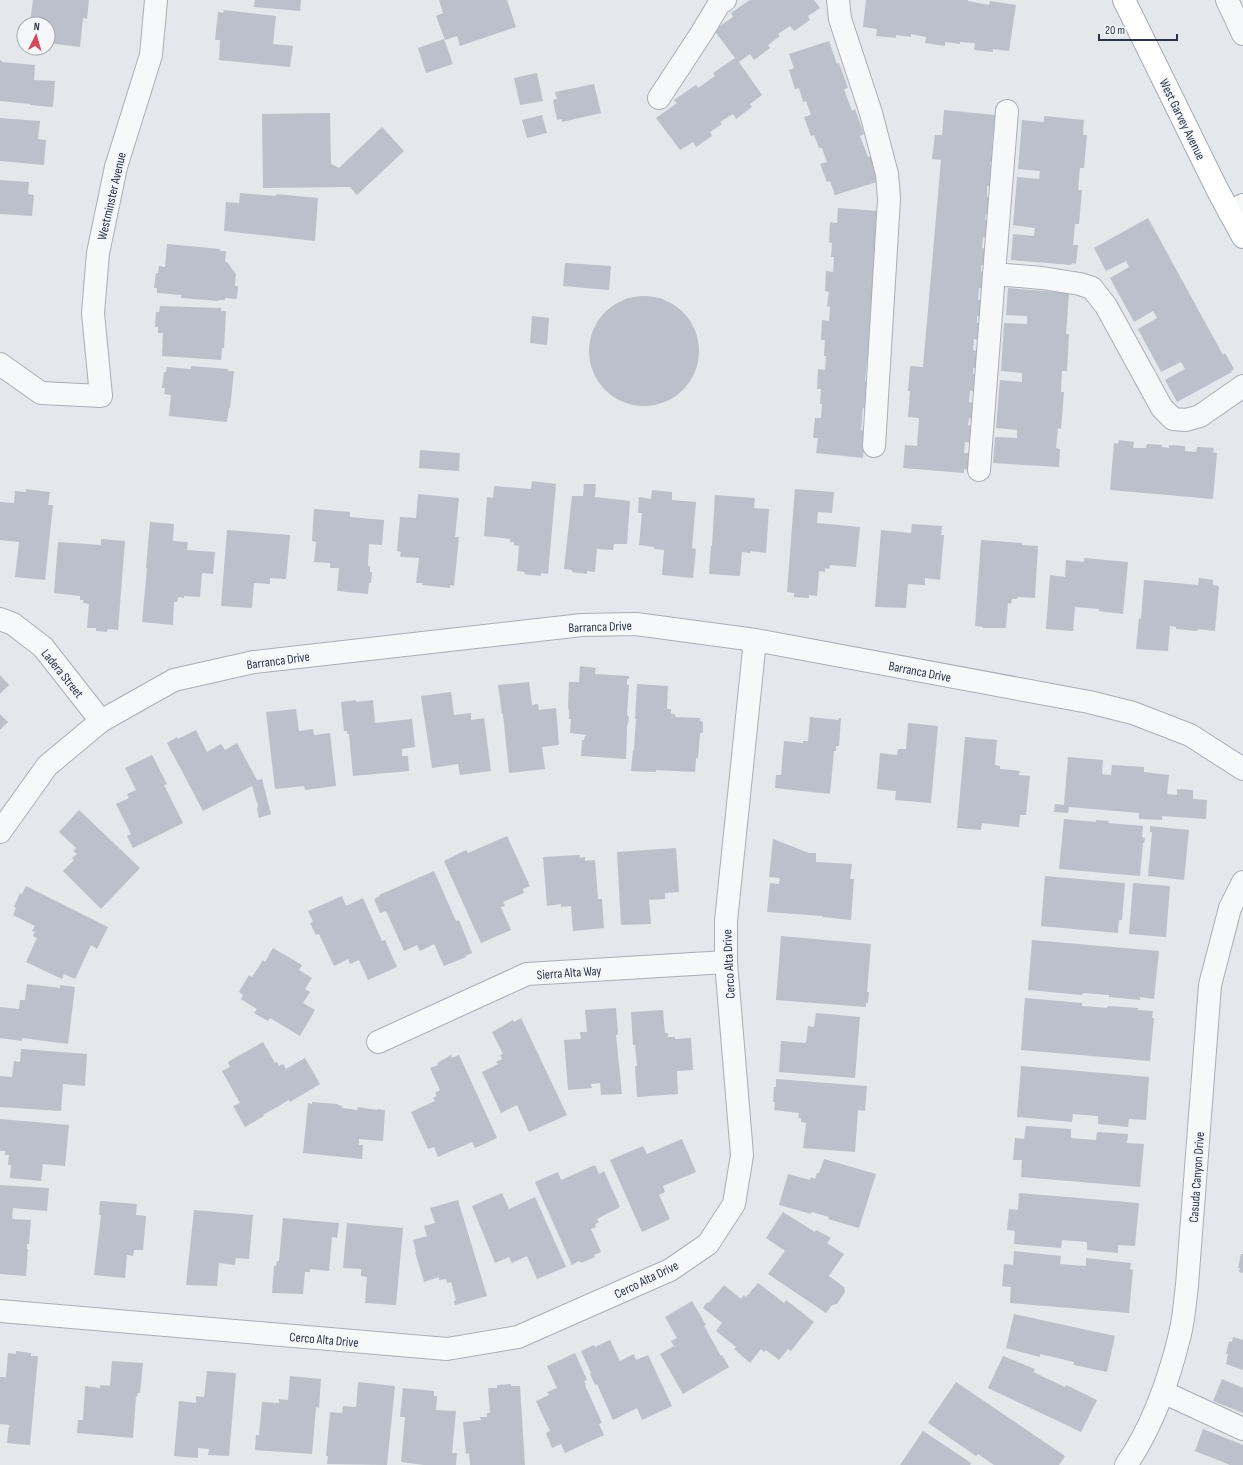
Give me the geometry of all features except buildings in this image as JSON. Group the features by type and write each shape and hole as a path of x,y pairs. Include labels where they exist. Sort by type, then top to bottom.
{"main road":[{"name":"West Garvey Avenue","path":"1124,0 1236,209 1243,238"}],"street":[{"name":"Westminster Avenue","path":"0,364 41,393 101,396 93,313 98,253 116,167 151,55 156,0"},
{"path":"659,98 719,4 725,0"},
{"path":"838,0 840,19 871,113 887,174 889,199 874,446"},
{"path":"1227,0 1243,34"},
{"path":"979,470 1007,111"},
{"path":"994,274 1042,278 1080,284 1092,288 1106,306 1162,408 1173,419 1186,420 1200,416 1243,386"},
{"name":"Ladera Street","path":"0,619 13,624 44,647 101,721"},
{"name":"Barranca Drive","path":"0,832 47,766 101,721 174,680 254,662 582,625 636,624 755,640 1089,702 1133,713 1190,735 1243,769"},
{"name":"Cerco Alta Drive","path":"0,1311 447,1349 518,1337 670,1270 708,1244 734,1204 742,1155 726,962 726,921 755,640"},
{"name":"Casuda Canyon Drive","path":"1134,1462 1163,1392 1180,1333 1187,1285 1210,985 1230,908 1243,882"},
{"name":"Sierra Alta Way","path":"378,1042 527,974 726,962"},
{"path":"1163,1392 1243,1430"}]}
